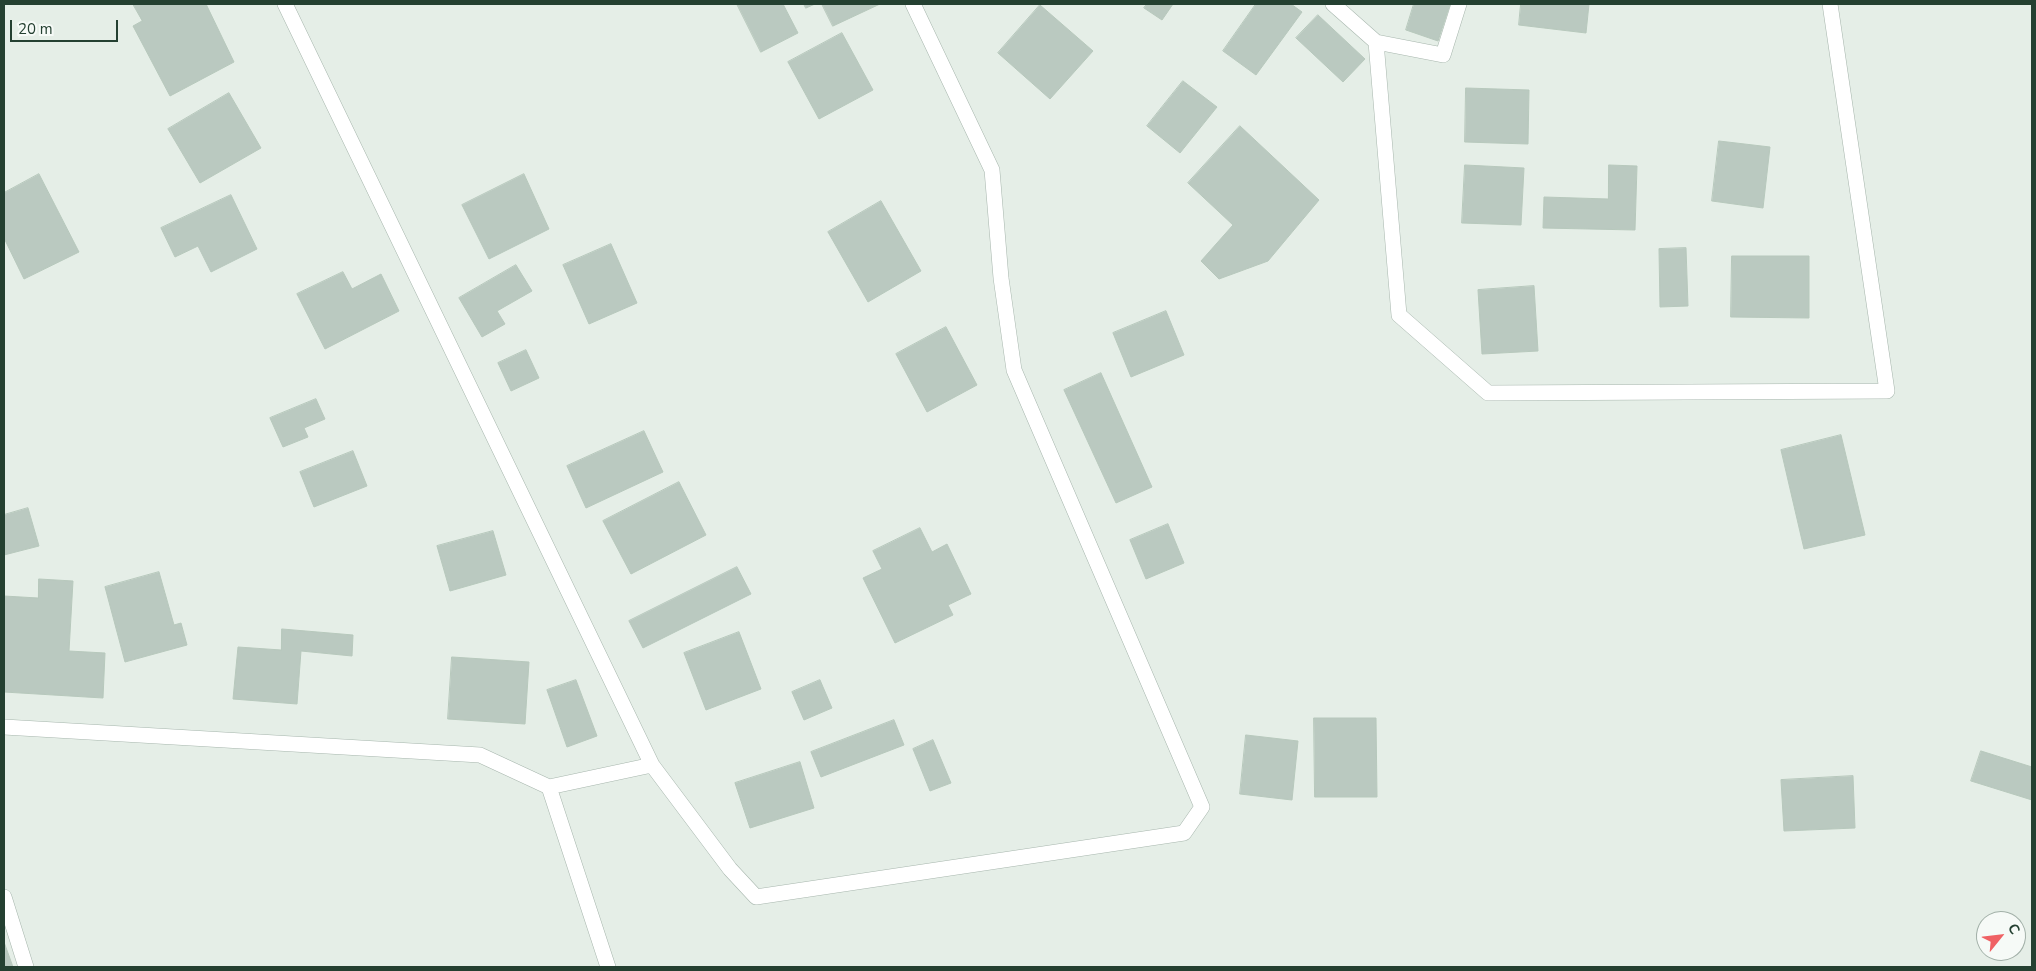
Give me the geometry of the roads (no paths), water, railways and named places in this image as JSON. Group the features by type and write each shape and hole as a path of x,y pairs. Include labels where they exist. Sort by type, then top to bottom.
{"street":[{"path":"285,4 652,765 730,870 756,897 1184,833 1202,807 1014,370 1001,278 992,170 913,4"},
{"path":"1333,4 1376,42 1443,55 1459,4"},
{"path":"1376,42 1398,315 1488,393 1887,390 1830,4"},
{"path":"4,727 480,755 549,788 652,765"},
{"path":"549,788 608,967"},
{"path":"4,897 26,967"}]}
